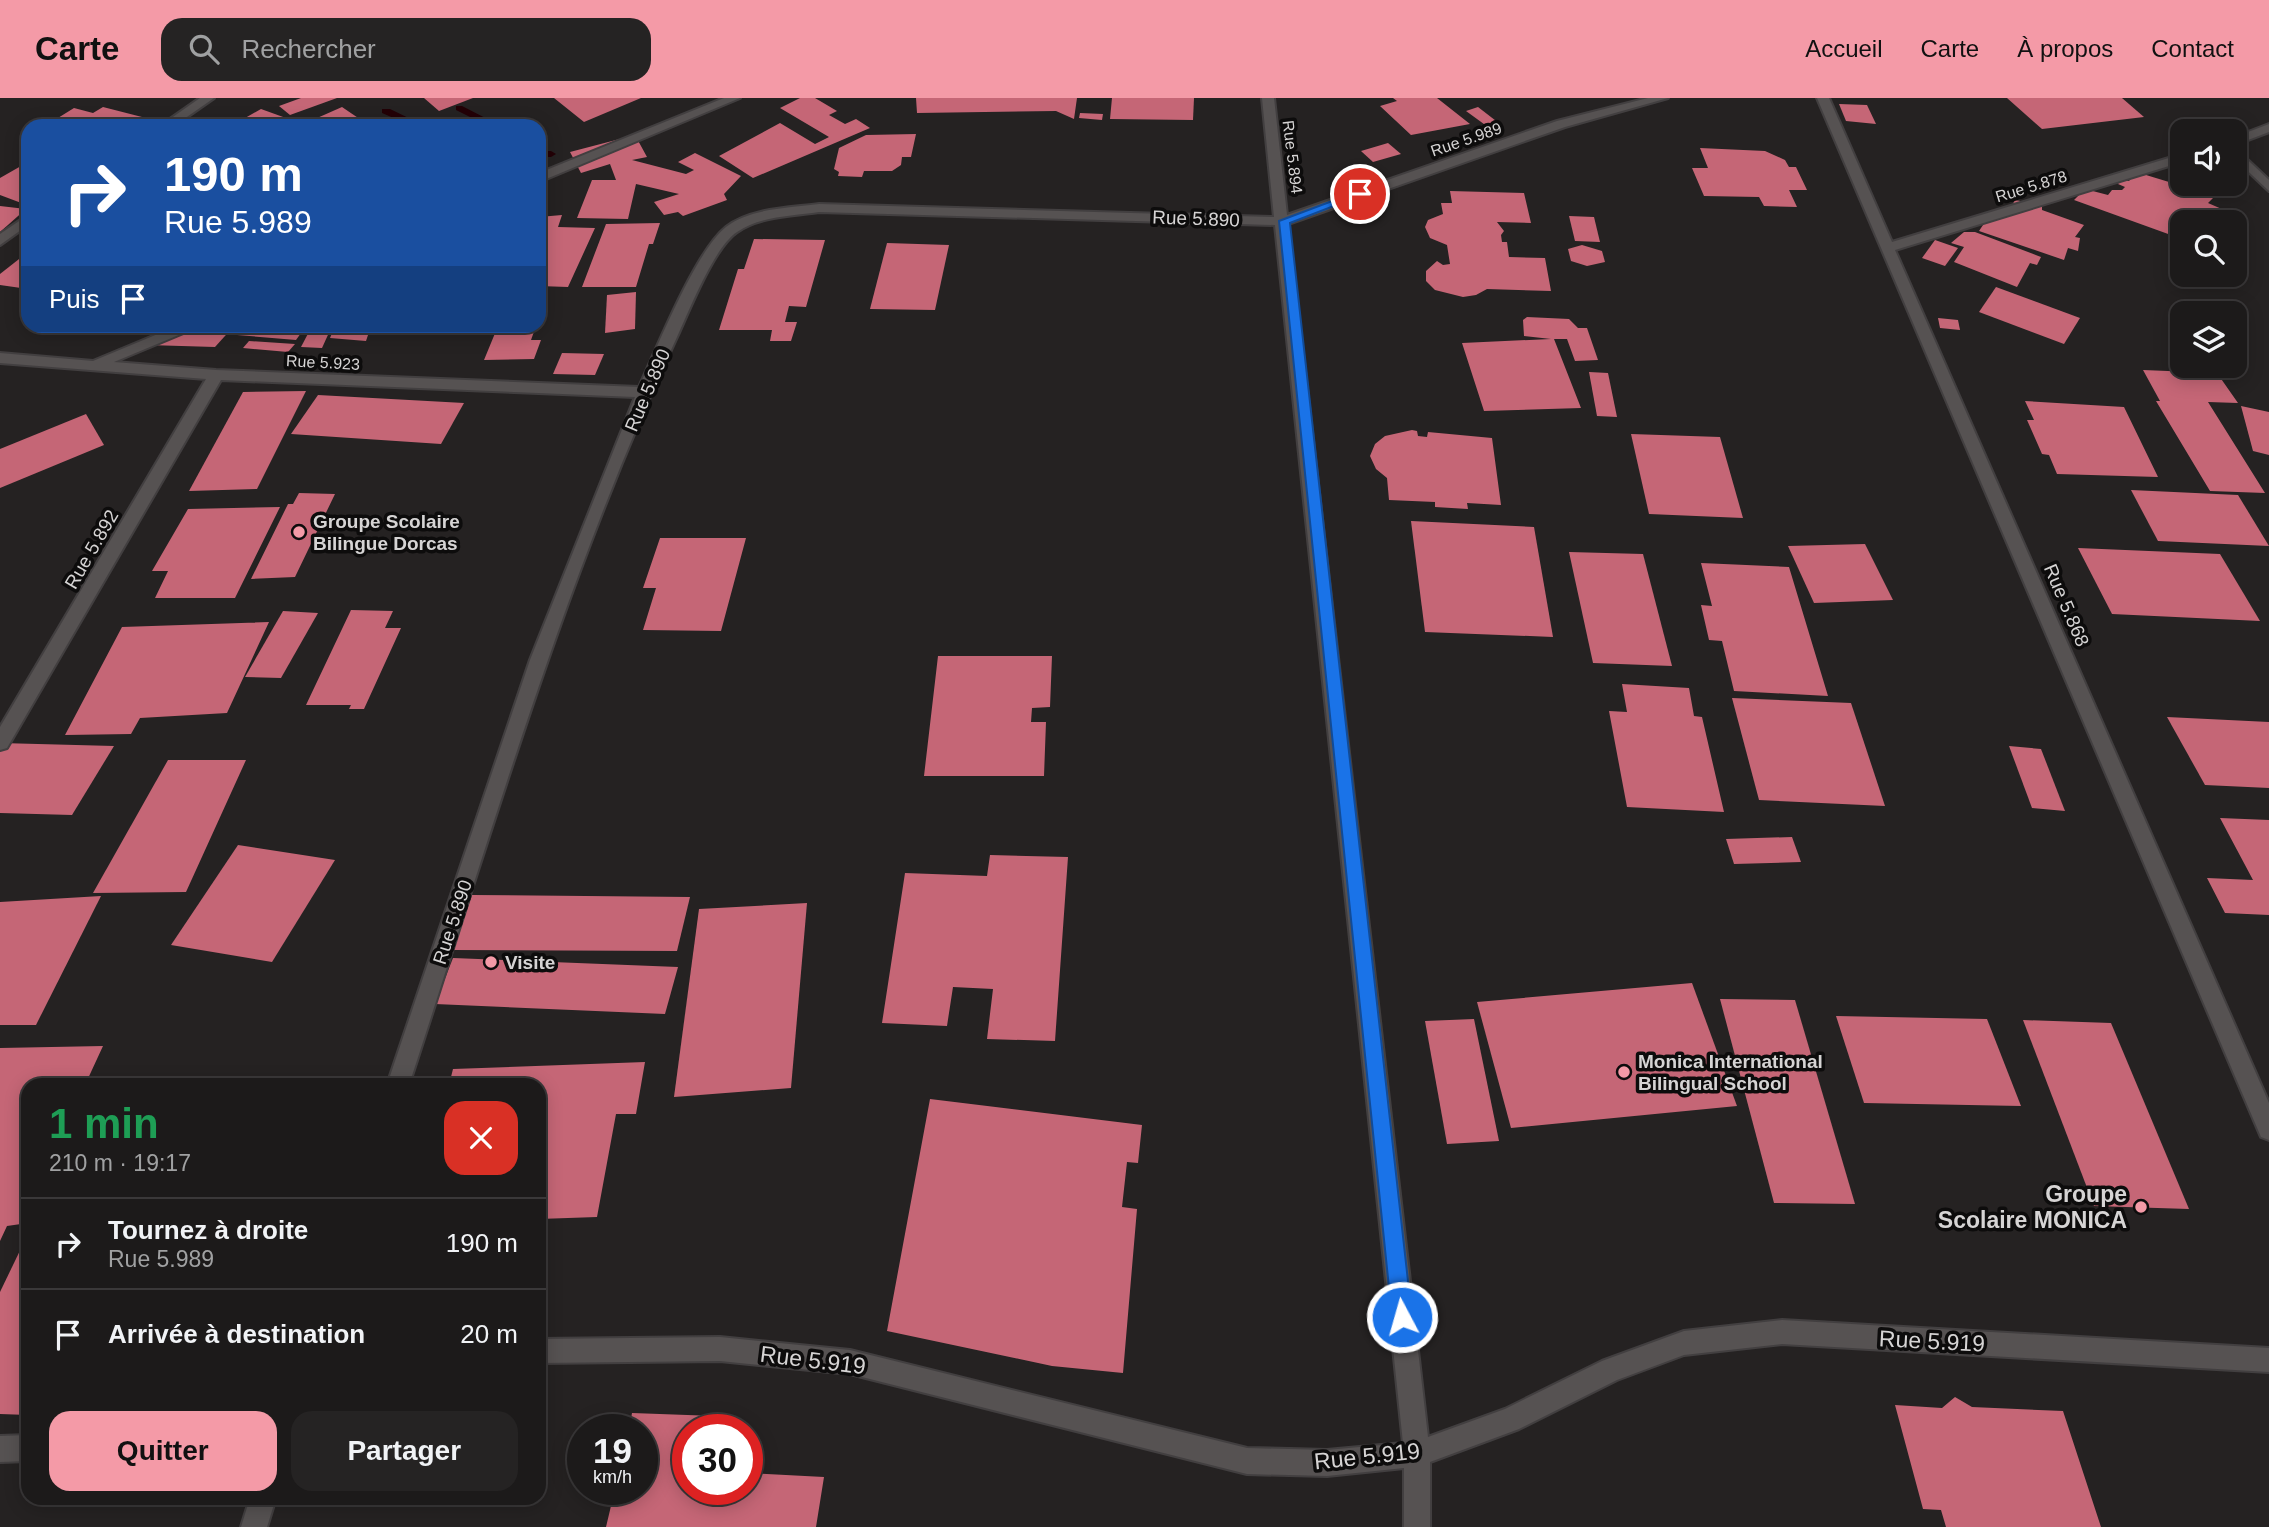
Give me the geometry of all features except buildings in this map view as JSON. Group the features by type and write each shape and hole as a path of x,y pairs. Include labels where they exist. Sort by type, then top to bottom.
{"street":[{"path":"176,119 208,98"},
{"path":"546,175 734,98"},
{"name":"Rue 5.894","path":"1268,98 1284,221 1417,1454 1417,1527"},
{"name":"Rue 5.989","path":"1284,221 1561,124 1662,98"},
{"name":"Rue 5.868","path":"1823,98 1890,247 2269,1129"},
{"path":"2247,136 2269,128"},
{"name":"Rue 5.878","path":"1890,247 2170,162"},
{"path":"2247,164 2269,187"},
{"name":"Rue 5.890","path":"400,1078 539,660 644,392 693,288 718,244 732,229 760,216 819,208 1284,221"},
{"path":"0,241 21,224"},
{"path":"93,365 171,333"},
{"name":"Rue 5.923","path":"0,358 216,374 644,392"},
{"name":"Rue 5.892","path":"0,743 216,374"},
{"name":"Rue 5.919","path":"546,1350 720,1349 850,1362 1247,1461 1327,1463 1417,1454 1510,1420 1611,1370 1684,1343 1782,1332 2269,1360"},
{"path":"0,1449 21,1448"},
{"path":"254,1527 261,1505"}],"waterway":[{"path":"459,108 482,119"},
{"path":"386,111 404,119"},
{"path":"546,154 551,154"}],"place":[{"name":"Groupe Scolaire Bilingue Dorcas","path":"299,532"},
{"name":"Visite","path":"491,962"},
{"name":"Monica International Bilingual School","path":"1624,1072"},
{"name":"Groupe Scolaire MONICA","path":"2141,1207"}],"route":[{"path":"1360,194 1284,221 1402,1317"}]}
